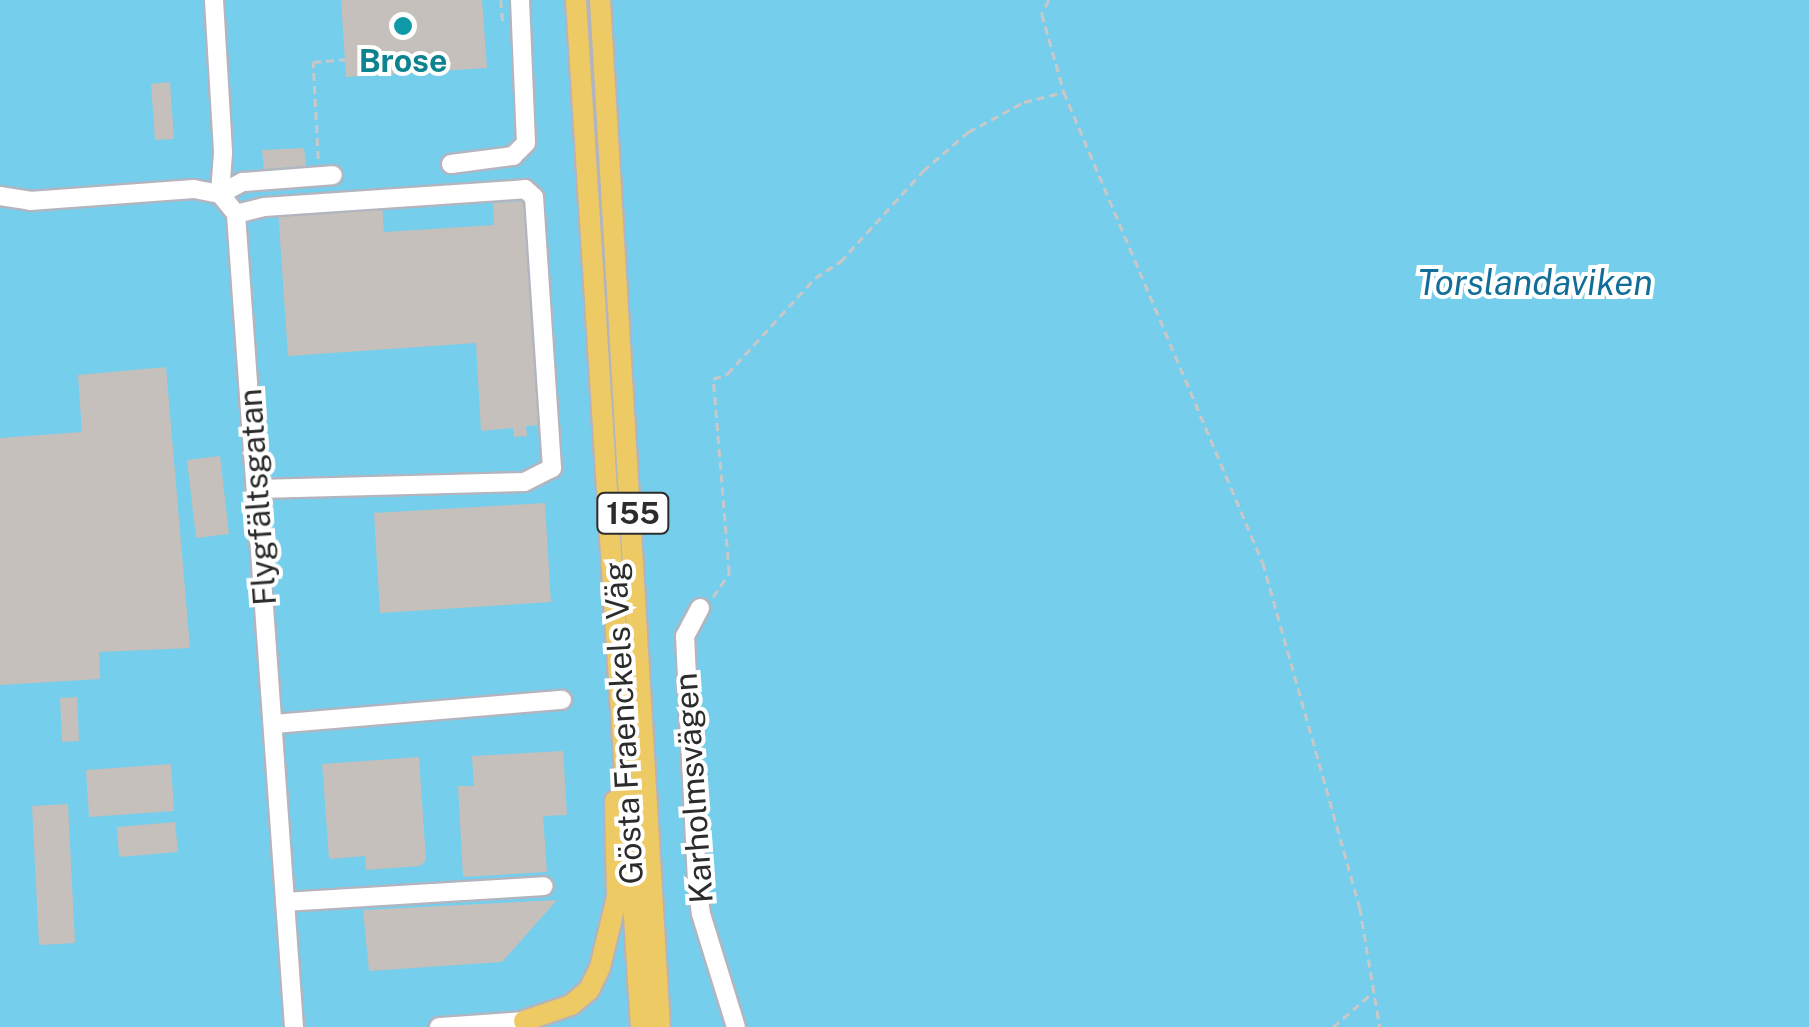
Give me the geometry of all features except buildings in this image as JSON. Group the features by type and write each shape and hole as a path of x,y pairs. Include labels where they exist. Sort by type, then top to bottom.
{"main road":[{"name":"Gösta Fraenckels Väg","path":"576,0 614,541 613,639 634,876 640,1027"},
{"name":"Gösta Fraenckels Väg","path":"600,0 660,1027"},
{"path":"524,1021 571,1005 589,990 600,967 617,897 616,790 622,755"},
{"path":"524,1021 561,1027"}],"street":[{"path":"214,0 223,153 220,194 236,214 264,207 525,189 534,197 552,468 524,482 258,489"},
{"path":"452,164 513,156 526,143 520,0"},
{"path":"0,196 30,201 194,190 220,194 243,182 326,175"},
{"name":"Flygfältsgatan","path":"236,214 294,1027"},
{"name":"Karholmsvägen","path":"700,608 685,636 697,882 702,914 736,1027"},
{"path":"274,724 562,700"},
{"path":"286,902 544,886"},
{"path":"439,1027 524,1021"}],"path":[{"path":"1049,0 1042,14 1064,92 1264,563 1360,908 1380,1027"},
{"path":"326,175 313,62 345,59"},
{"path":"700,608 720,591 729,573 713,380 727,374 815,278 840,262 923,171 968,132 1024,102 1064,92"},
{"path":"1333,1027 1375,991"}],"water":[{"name":"Torslandaviken","path":"0,0 1809,0 1809,1027 0,1027"}],"place":[{"name":"Brose","path":"403,26"}]}
